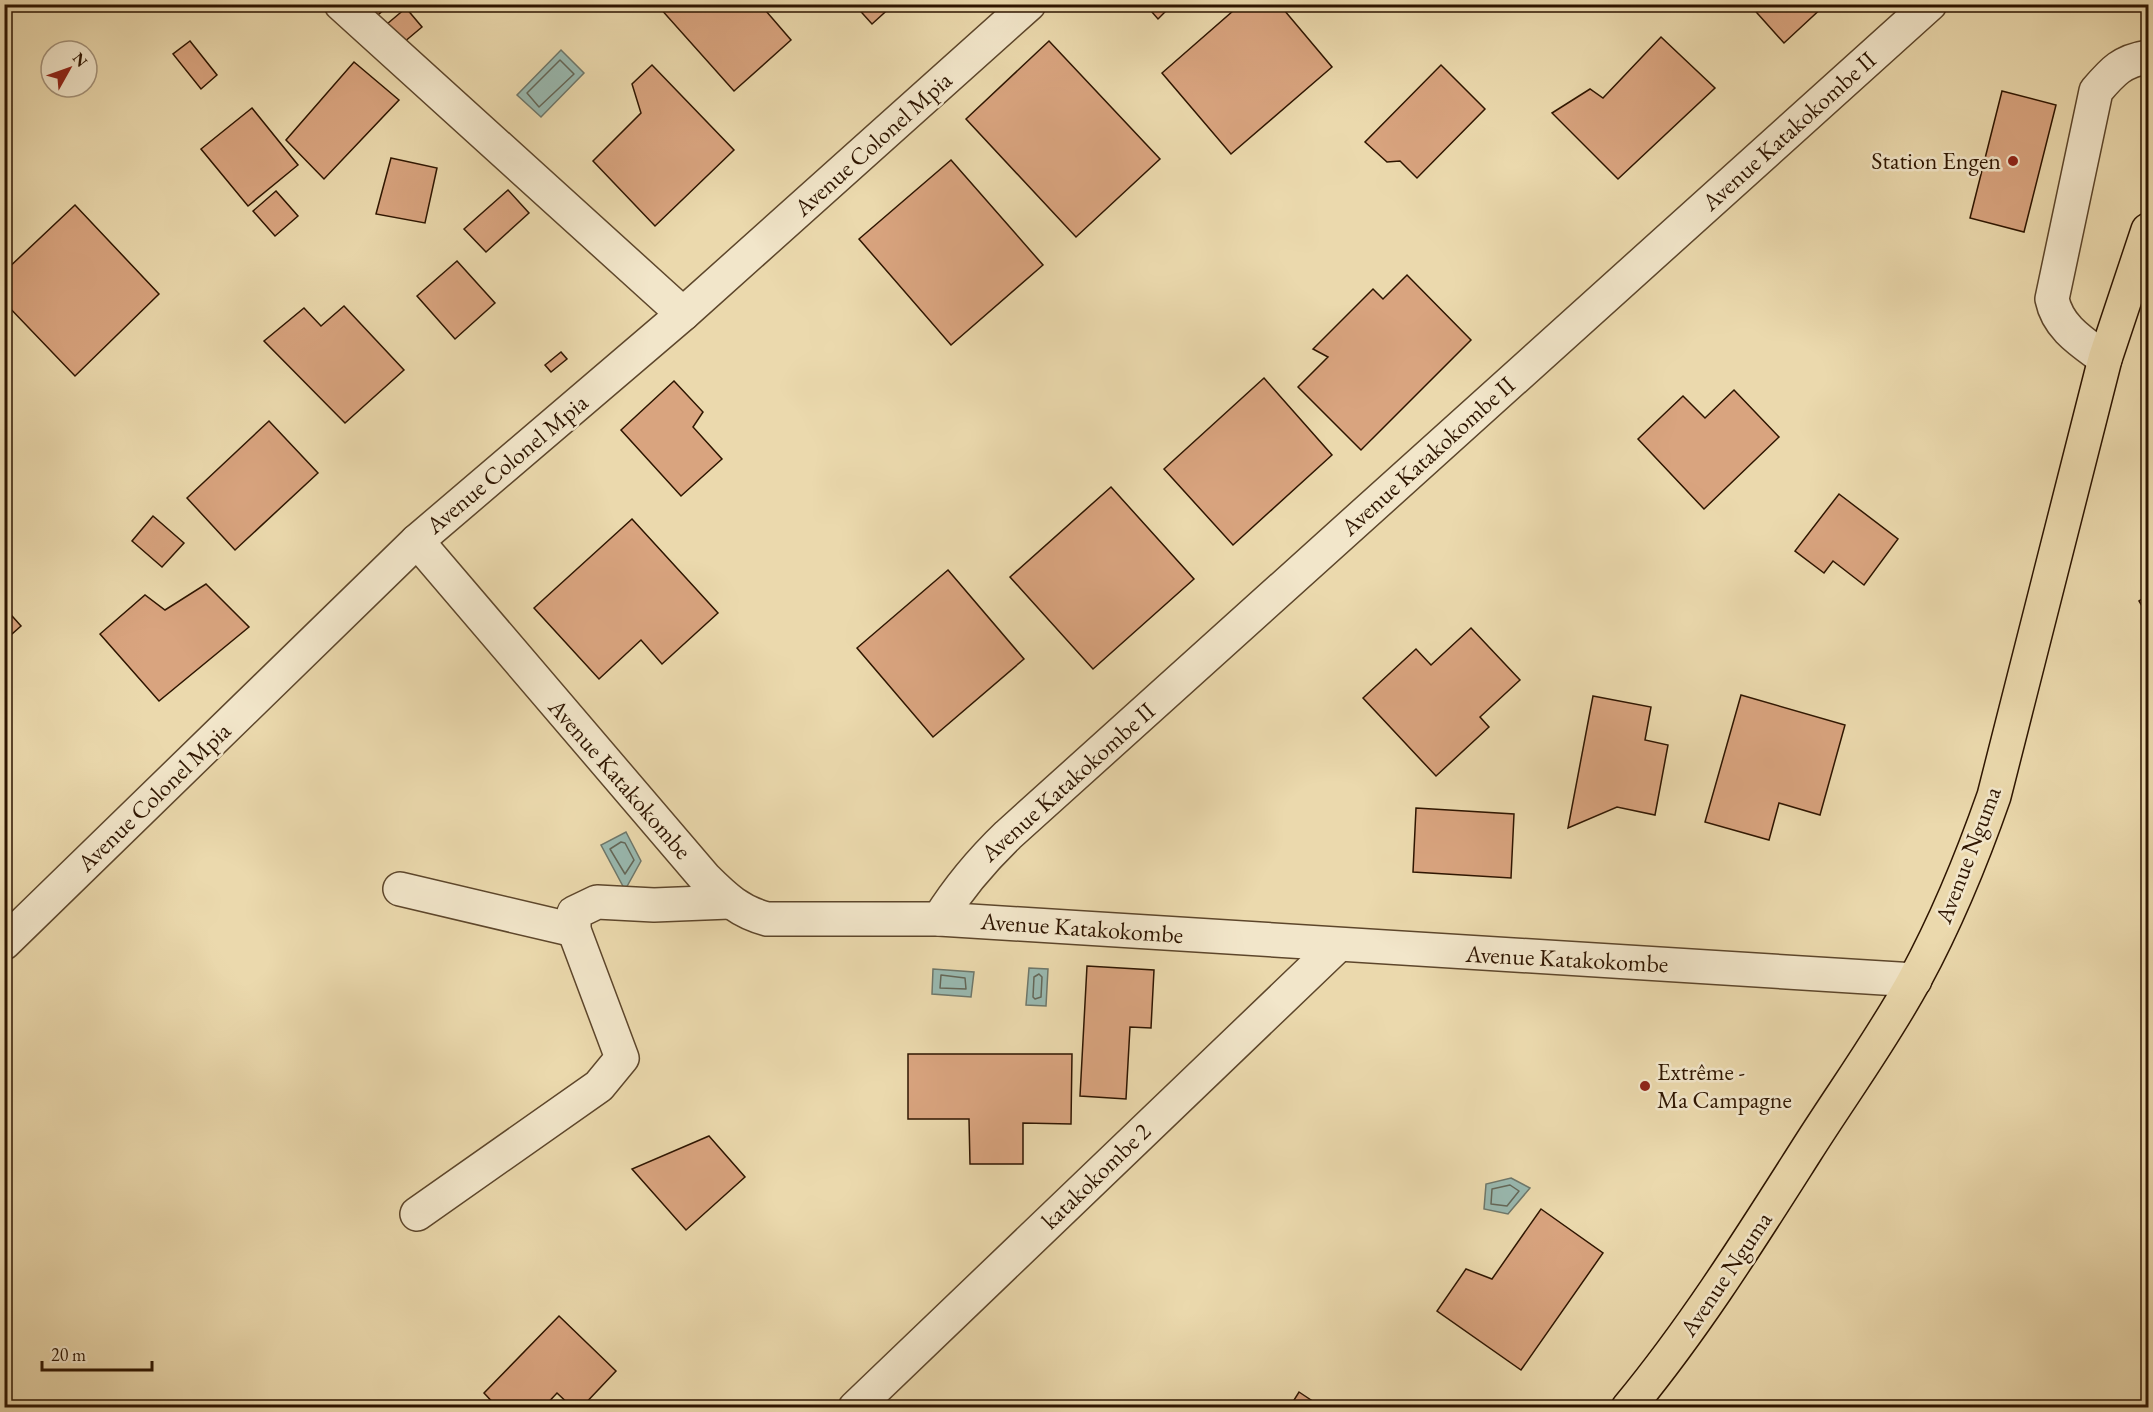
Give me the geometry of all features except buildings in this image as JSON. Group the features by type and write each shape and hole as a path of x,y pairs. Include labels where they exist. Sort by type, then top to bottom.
{"main road":[{"name":"Avenue Nguma","path":"1628,1407 1667,1361 1725,1278 1915,980 1975,850 1994,796 2105,359 2148,230"}],"street":[{"path":"340,4 683,314"},
{"name":"Avenue Colonel Mpia","path":"4,943 417,541 683,314 1029,4"},
{"name":"Avenue Katakokombe II","path":"939,919 955,893 980,862 1008,835 1930,4"},
{"path":"2105,359 2061,324 2055,314 2052,299 2096,91 2110,74 2129,60 2148,57"},
{"name":"Avenue Katakokombe","path":"417,541 729,902 747,914 767,919 939,919 1915,980"},
{"path":"400,889 574,930"},
{"path":"417,1214 599,1086 622,1058 574,930 574,913 597,902 654,905 729,902"},
{"name":"katakokombe 2","path":"855,1407 1338,945"}],"water":[{"path":"561,50 584,73 541,117 517,95"},
{"path":"626,832 641,861 625,890 601,845"},
{"path":"1029,968 1048,969 1046,1006 1026,1005"},
{"path":"933,969 974,972 971,997 932,994"},
{"path":"1511,1178 1530,1188 1508,1214 1484,1209 1486,1184"}],"place":[{"name":"Station Engen","path":"2013,161"},
{"name":"Extrême - Ma Campagne","path":"1645,1086"}]}
